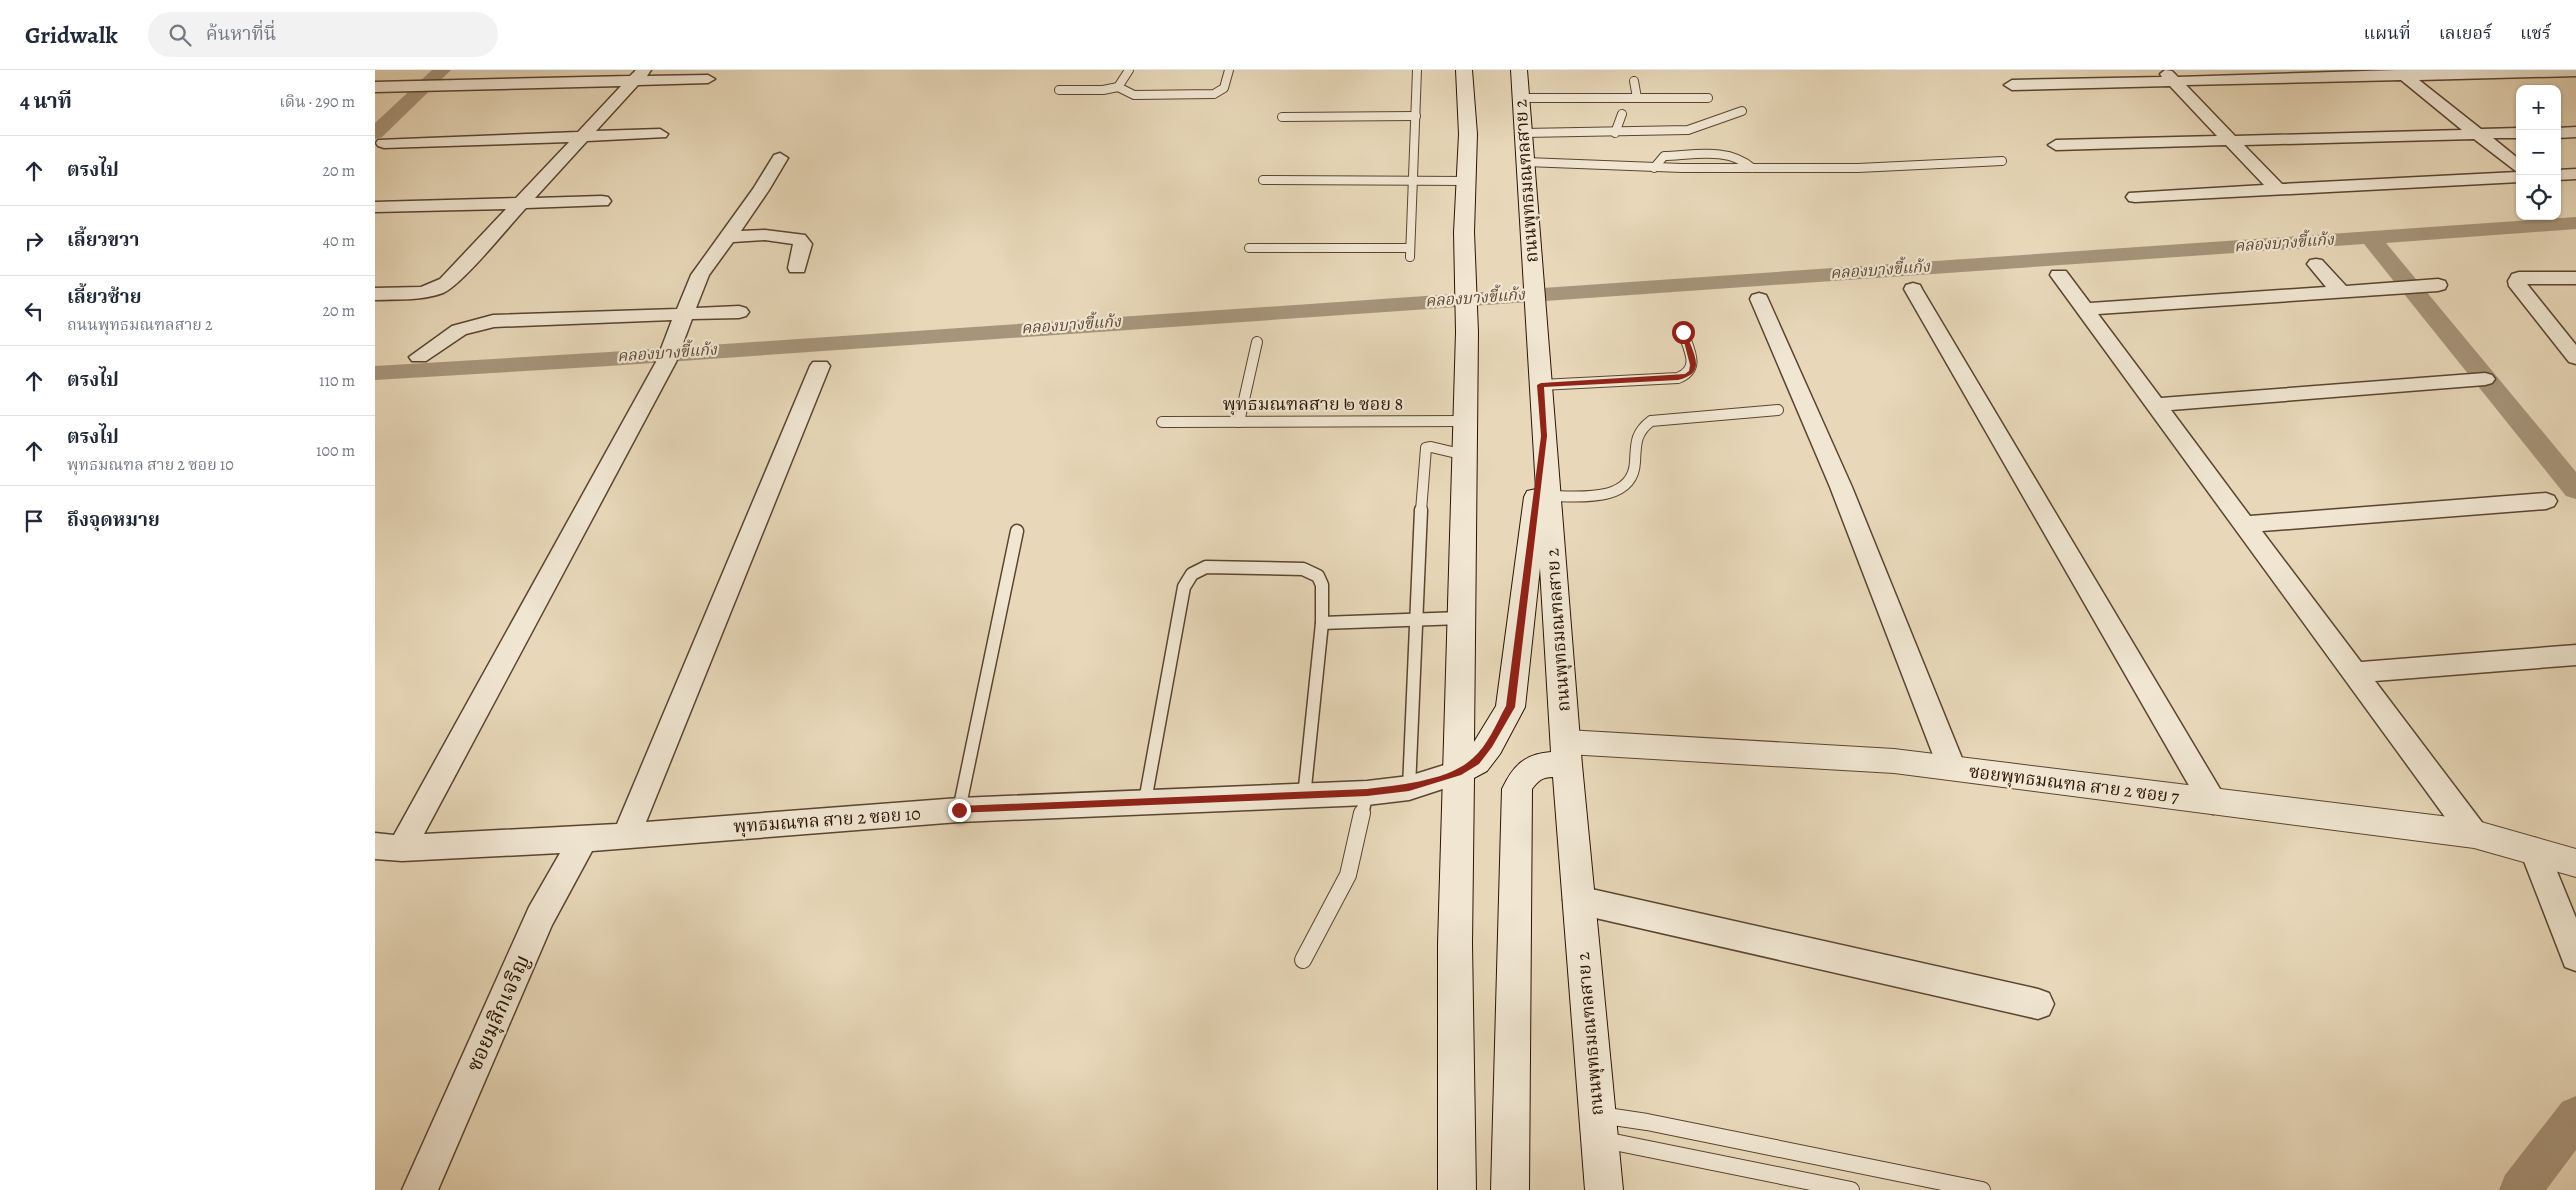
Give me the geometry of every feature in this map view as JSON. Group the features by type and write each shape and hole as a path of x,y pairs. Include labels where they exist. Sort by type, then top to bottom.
{"main road":[{"path":"1457,1190 1455,944 1467,332 1464,232 1468,134 1464,70"},
{"name":"ถนนพุทธมณฑลสาย 2","path":"1517,71 1526,162 1529,236 1578,900 1604,1190"},
{"path":"1457,773 1476,762 1489,745 1510,707 1544,436"},
{"name":"ซอยพุทธมณฑล สาย 2 ซอย 7","path":"1510,1190 1517,789 1523,774 1536,766 1567,754 1894,761 2474,834 2576,863"}],"street":[{"path":"2012,85 2168,76 2576,72"},
{"path":"2402,73 2516,165"},
{"path":"375,87 435,86 639,75 708,79"},
{"path":"375,294 417,293 439,289 639,75"},
{"path":"2168,76 2278,190"},
{"path":"2561,132 2576,132"},
{"path":"384,142 660,134"},
{"path":"2056,145 2516,134"},
{"path":"389,847 670,353 700,275 728,237 780,158"},
{"path":"2561,175 2576,174"},
{"path":"2135,197 2516,177"},
{"path":"375,207 602,201"},
{"path":"728,237 765,235 799,239 803,244 803,252 797,268"},
{"path":"2316,264 2341,292"},
{"path":"2059,275 2474,834"},
{"path":"2576,278 2532,277 2519,278 2517,281 2518,286 2576,358"},
{"path":"2085,309 2438,285"},
{"path":"1913,289 2213,802"},
{"path":"1759,299 1841,487 1903,638 1952,768"},
{"path":"419,357 459,330 493,321 739,312"},
{"path":"626,836 820,366"},
{"path":"2155,405 2485,379"},
{"path":"2244,524 2547,502"},
{"path":"2354,673 2576,655"},
{"name":"พุทธมณฑล สาย 2 ซอย 10","path":"389,847 583,840 959,810 1145,801 1304,797 1409,788 1457,773"},
{"name":"ซอยมุสิกเจริญ","path":"420,1190 540,917 583,840"},
{"path":"2535,851 2576,957"},
{"path":"1578,900 2038,1004"}],"lane":[{"path":"1118,87 1129,70"},
{"path":"1059,90 1103,90 1118,87 1134,94 1214,94 1224,88 1229,70"},
{"path":"1249,248 1410,252 1417,70"},
{"path":"1634,81 1637,98"},
{"path":"1521,98 1708,98"},
{"path":"1523,133 1615,133 1688,130 1743,111"},
{"path":"1615,133 1622,114"},
{"path":"1282,117 1416,116"},
{"path":"1654,168 1664,156 1700,154 1735,156 1752,168"},
{"path":"1526,162 1654,168 1752,168 1913,167 2002,161"},
{"path":"1263,180 1467,181"},
{"path":"1541,385 1687,376 1692,372 1693,365 1683,332"},
{"path":"1239,422 1257,342"},
{"path":"1548,496 1601,495 1625,486 1636,473 1636,437 1643,426 1651,421 1778,410"},
{"name":"พุทธมณฑลสาย ๒ ซอย 8","path":"1162,422 1465,421"},
{"path":"1409,788 1415,619 1424,452 1426,448 1431,447 1465,455"},
{"path":"959,810 1017,531"},
{"path":"1145,801 1184,587 1188,577 1196,570 1206,566 1303,570 1318,576 1322,585 1322,623 1304,797"},
{"path":"1322,623 1461,618"},
{"path":"1303,960 1332,909 1348,875 1367,792"},
{"path":"1598,1127 1647,1122 1982,1190"},
{"path":"1598,1127 1666,1154 1851,1190"}],"waterway":[{"path":"375,133 442,70"},
{"name":"คลองบางขี้แก้ง","path":"2370,237 2576,223"},
{"name":"คลองบางขี้แก้ง","path":"375,373 609,359 2370,237"},
{"path":"2370,237 2576,490"},
{"path":"2520,1190 2576,1116"}],"route":[{"path":"959,810 1145,801 1304,797 1367,792 1409,788 1457,773 1476,762 1489,745 1510,707 1544,436 1541,385 1687,376 1692,372 1693,365 1683,332"}]}
